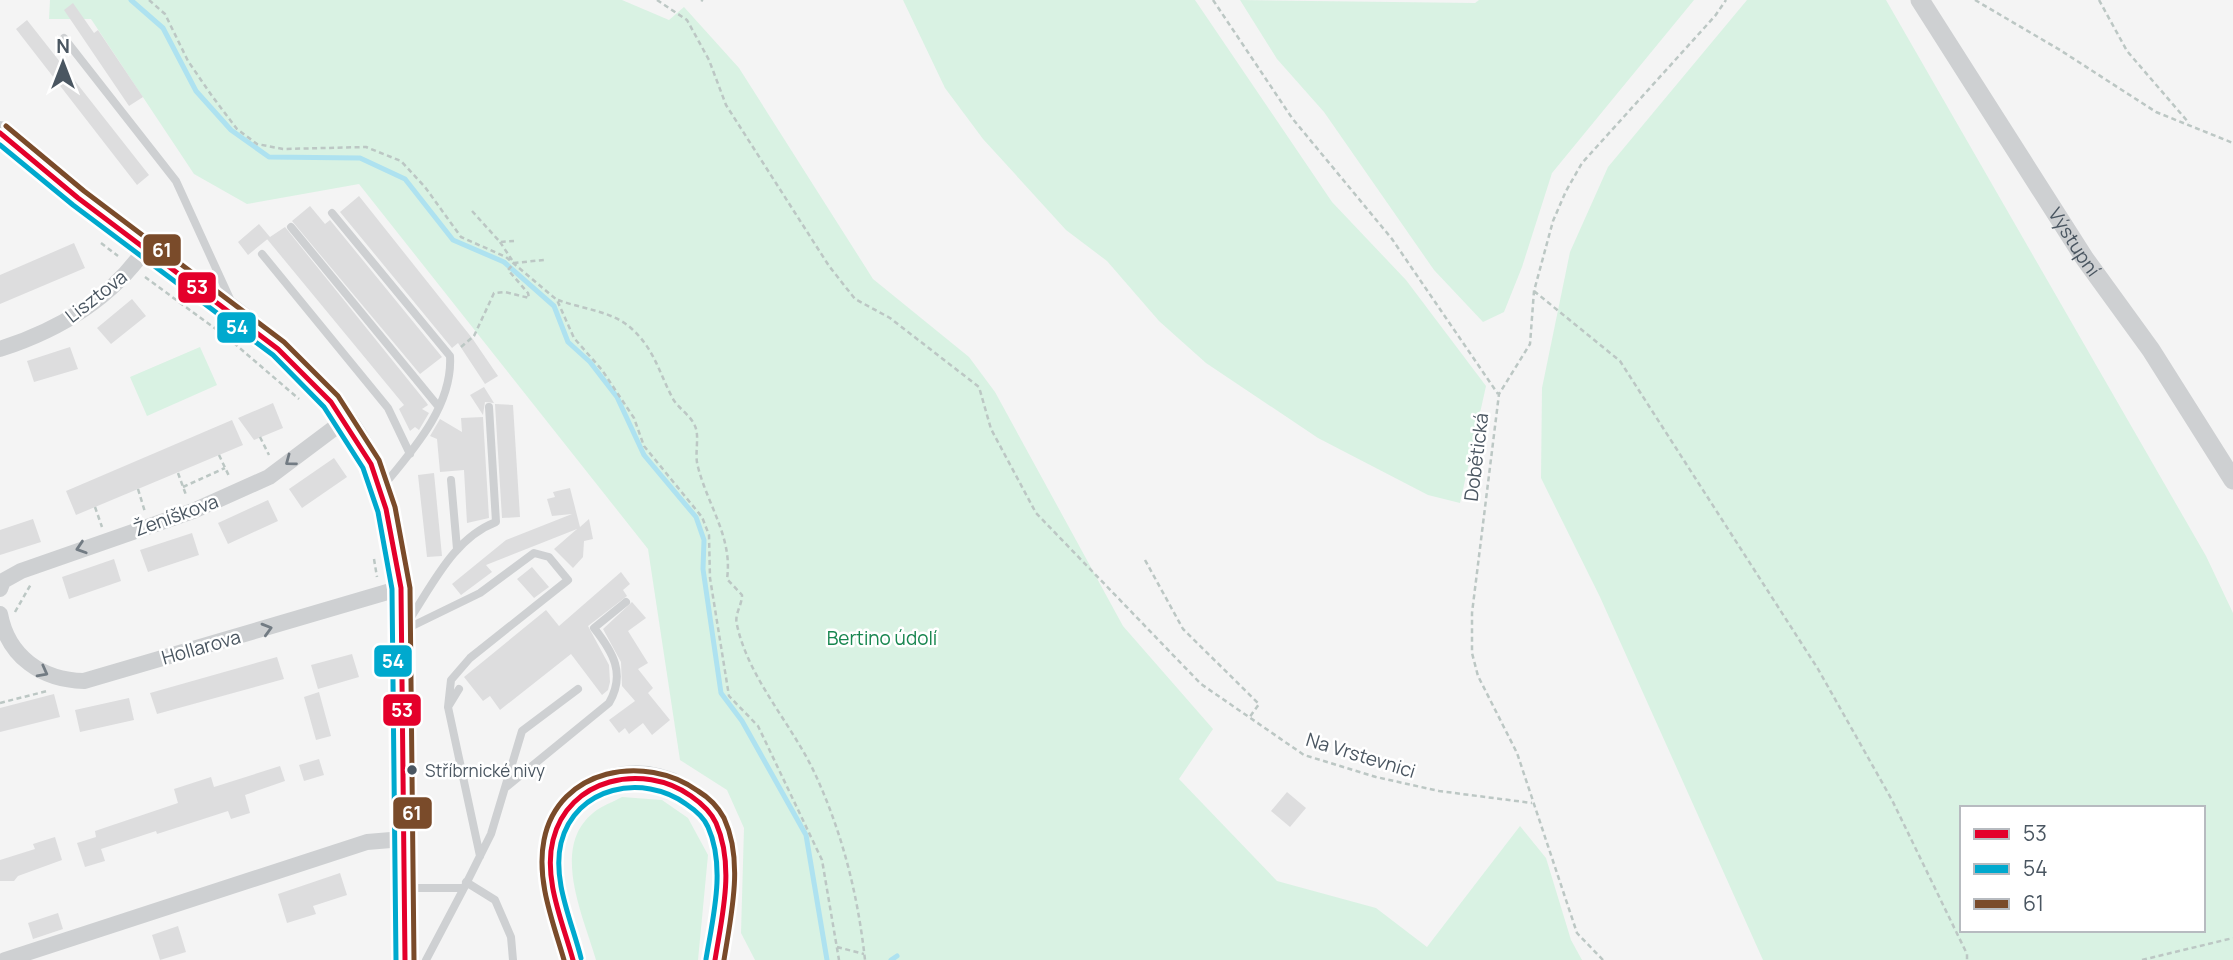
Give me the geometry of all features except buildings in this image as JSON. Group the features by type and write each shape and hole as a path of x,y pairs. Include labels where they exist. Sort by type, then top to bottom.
{"main road":[{"path":"0,133 139,258 236,315 305,373 345,420 371,465 395,544 390,592 402,631 405,960"},
{"path":"573,960 557,897 552,862 553,842 558,825 568,807 585,791 602,782 637,777 670,782 688,793 716,821 725,864 715,960"}],"street":[{"name":"Výstupní","path":"1920,0 2085,259 2151,350 2233,480"},
{"name":"Lisztova","path":"0,349 31,339 72,319 103,296 139,258"},
{"name":"Ženíškova","path":"0,589 3,581 36,565 193,511 269,477 345,420"},
{"name":"Hollarova","path":"1,621 11,644 24,660 42,674 63,681 84,681 390,592"},
{"path":"11,959 367,842 403,839"}],"lane":[{"path":"64,38 176,181 236,315"},
{"path":"332,214 450,356 452,376 423,439 380,490"},
{"path":"291,227 438,406"},
{"path":"262,254 388,408 410,454"},
{"path":"402,631 457,549 480,528 496,522 489,407"},
{"path":"452,480 457,549"},
{"path":"402,631 480,593 534,553 549,557 568,580 470,659 452,680 448,707 480,856"},
{"path":"505,788 609,703 614,694 617,665 613,653 594,628 626,602"},
{"path":"448,707 459,688"},
{"path":"426,960 491,834 522,731 578,689"},
{"path":"403,888 465,885 495,900 511,937 513,960"}],"path":[{"path":"149,0 165,14 188,61 212,96 237,129 257,144 283,149 366,148 401,161 425,187 461,237 514,262 544,260"},
{"name":"Na Vrstevnici","path":"657,0 687,20 709,60 726,105 829,266 855,299 890,318 979,387 991,429 1036,513 1201,684 1304,755 1376,777 1439,791 1532,803"},
{"path":"1213,0 1292,118 1392,239 1499,394"},
{"name":"Dobětická","path":"1603,960 1577,933 1517,753 1478,676 1472,653 1476,577 1499,394 1530,344 1534,291 1553,221 1582,163 1716,16 1726,0"},
{"path":"1975,0 2060,50 2156,112 2233,143"},
{"path":"2099,0 2127,51 2191,126"},
{"path":"472,212 500,242 514,262 557,300 574,338 602,370 634,418 645,446 702,517 709,535 710,578 729,696 758,726 822,860 839,960"},
{"path":"92,235 139,258 300,400"},
{"path":"500,242 514,241"},
{"path":"450,356 474,336 494,293 505,292 528,298 528,293 508,270 514,262"},
{"path":"1534,291 1620,361 1818,670 1892,800 1967,960"},
{"path":"557,300 600,312 630,327 653,351 673,400 691,418 697,429 694,450 698,470 726,543 730,562 727,579 743,595 736,623 757,673 816,776 848,859 864,938 864,960"},
{"path":"260,438 272,459"},
{"path":"219,455 230,479"},
{"path":"183,487 225,468"},
{"path":"178,472 187,498"},
{"path":"138,489 145,511"},
{"path":"96,507 102,527"},
{"path":"374,555 390,592"},
{"path":"1144,560 1183,629 1259,704 1249,718"},
{"path":"1,621 30,587 36,565"},
{"path":"0,703 84,681"},
{"path":"2142,960 2233,939"},
{"path":"837,947 864,954"}],"green space":[{"name":"Bertino údolí","path":"50,0 622,0 669,20 684,7 739,68 873,279 969,357 995,392 1123,626 1213,729 1179,779 1277,881 1376,908 1427,947 1520,826 1546,858 1571,940 1582,960 755,960 741,933 744,828 727,790 680,760 648,549 359,184 247,204 194,174 91,19 49,19"},
{"path":"903,0 1195,0 1332,202 1406,280 1486,386 1460,503 1428,495 1318,438 1206,363 1159,321 1107,261 1066,230 983,139 945,88"},
{"path":"1240,0 1475,3 1479,0 1694,0 1552,173 1522,267 1504,312 1483,322 1434,270 1324,112 1277,59"},
{"path":"1747,0 1886,0 2206,556 2233,613 2233,960 1763,960 1600,597 1541,478 1542,388 1570,252 1608,167"},
{"path":"200,347 217,385 147,416 130,377"},
{"path":"622,797 662,800 688,818 708,855 698,960 596,960 574,884 574,845 580,828 593,813"}],"waterway":[{"path":"131,0 163,28 196,91 231,130 269,157 360,158 405,179 453,240 504,262 554,306 568,342 590,362 617,397 644,455 696,517 704,540 703,569 721,693 742,721 806,835 827,960"},
{"path":"891,960 897,956"}],"transit line":[{"name":"61","path":"6,126 84,191 284,342 338,396 379,460 395,507 410,588 414,960"},
{"name":"53","path":"0,133 78,198 278,349 331,402 371,464 386,509 401,588 405,960"},
{"name":"54","path":"0,145 73,205 273,355 324,407 363,468 378,512 392,589 396,960"},
{"name":"61","path":"564,960 551,916 542,870 544,840 552,816 567,797 585,783 606,774 630,771 654,772 677,779 705,796 724,818 730,835 735,870 724,960"},
{"name":"53","path":"573,960 552,885 550,870 553,840 561,819 574,802 591,790 610,782 630,779 651,780 672,786 691,796 709,811 716,823 722,839 726,874 715,960"},
{"name":"54","path":"581,958 561,886 561,843 580,808 595,797 631,788 669,794 696,811 708,827 713,842 717,875 706,959"}],"place":[{"name":"Stříbrnické nivy","path":"412,770"}]}
